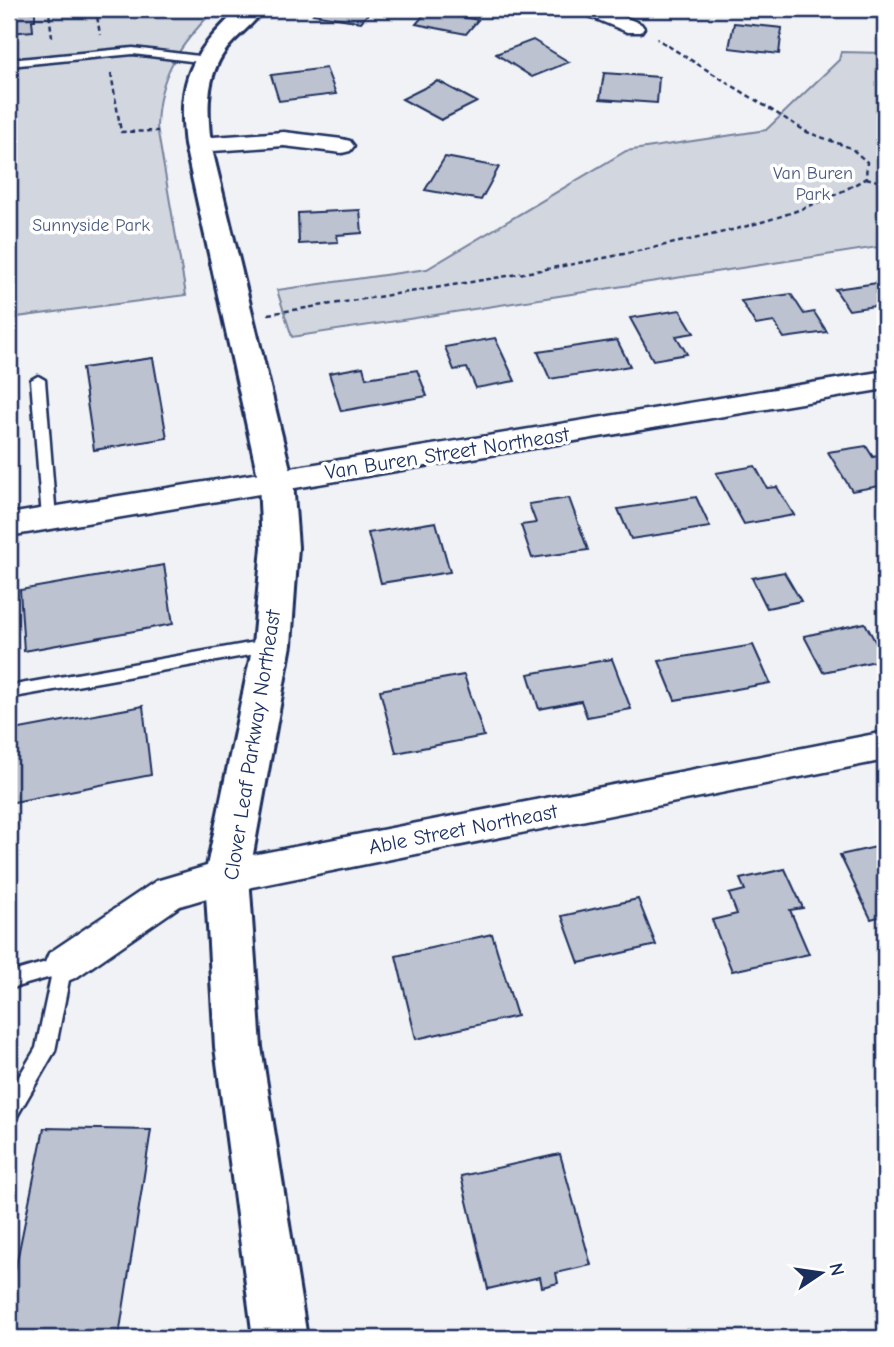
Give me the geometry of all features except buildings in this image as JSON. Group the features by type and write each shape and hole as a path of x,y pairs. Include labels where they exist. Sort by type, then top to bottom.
{"street":[{"name":"Clover Leaf Parkway Northeast","path":"252,9 207,60 195,96 194,116 198,145 276,481 280,547 272,645 227,876 238,1047 280,1338"},
{"path":"589,9 634,28"},
{"path":"198,145 284,139 342,146"},
{"name":"Van Buren Street Northeast","path":"9,525 885,380"},
{"name":"Able Street Northeast","path":"63,965 169,893 227,876 885,746"}],"lane":[{"path":"9,63 133,51 207,60"},
{"path":"38,380 49,519"},
{"path":"9,692 272,645"},
{"path":"9,981 63,965 46,1051 9,1111"}],"path":[{"path":"52,38 49,10 86,9"},
{"path":"96,9 98,33 107,52 121,132 159,131"},
{"path":"634,28 666,43 807,132 851,148 867,162 866,178"},
{"path":"240,319 603,259 754,226 840,194 866,178 885,183"}],"green space":[{"name":"Sunnyside Park","path":"9,9 215,9 191,35 173,62 158,108 157,127 186,295 9,318"},
{"name":"Van Buren Park","path":"841,52 885,53 885,246 292,337 277,290 427,269 626,151 766,130 839,60"}]}
